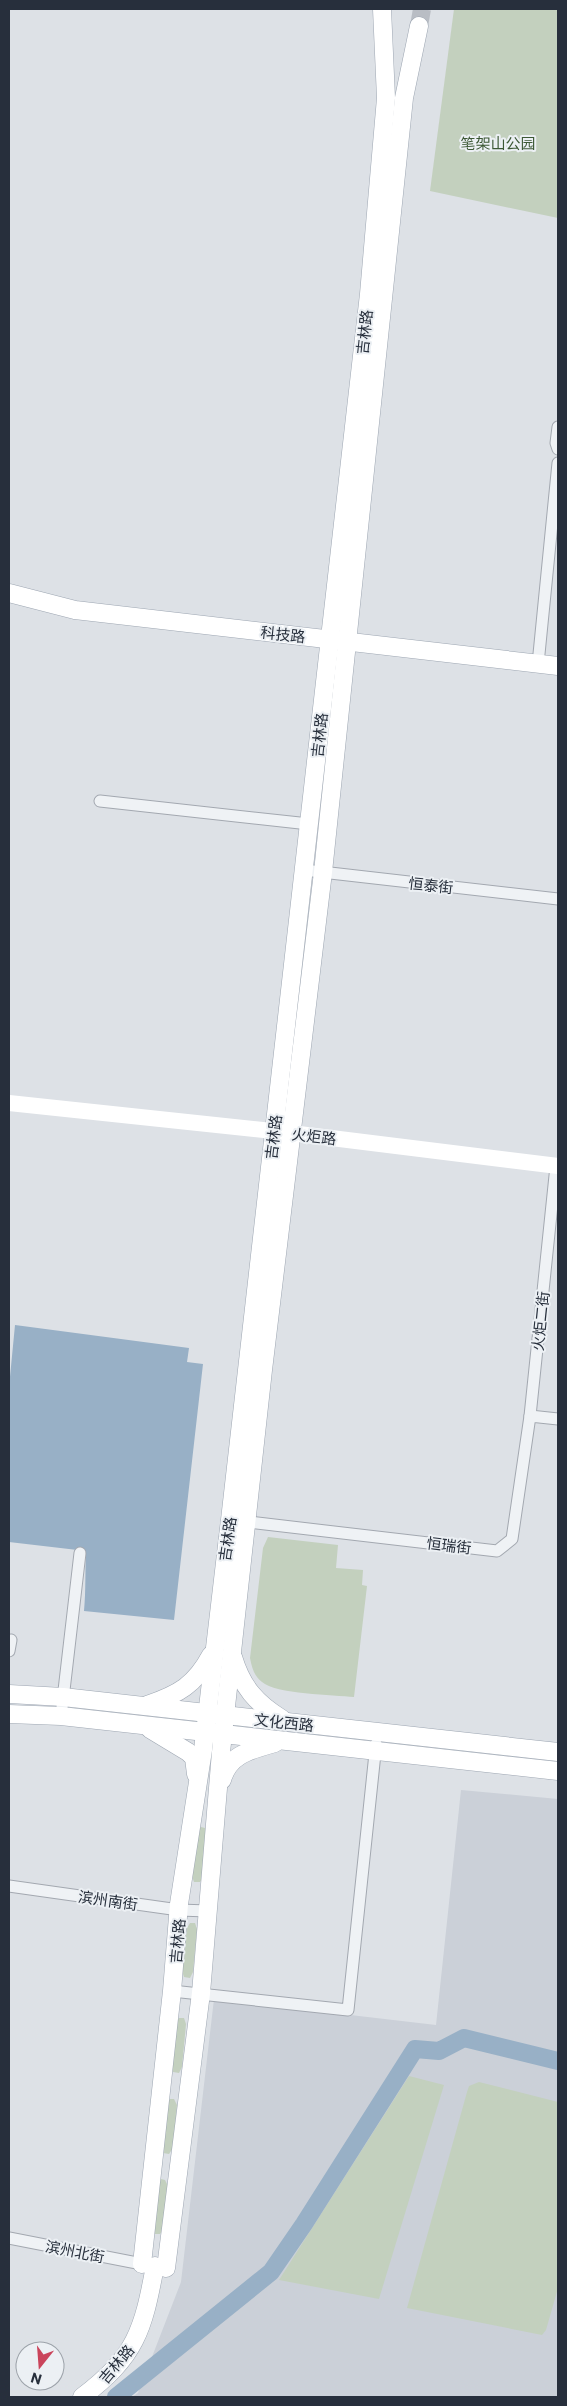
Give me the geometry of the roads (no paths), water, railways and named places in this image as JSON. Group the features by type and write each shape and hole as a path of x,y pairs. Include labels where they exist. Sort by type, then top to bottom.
{"main road":[{"name":"吉林路","path":"282,1132 323,872 338,642 386,98 382,9"},
{"name":"吉林路","path":"82,2397 102,2382 128,2353 142,2325 201,1993 220,1790 223,1735 232,1654 238,1521 282,1132 304,870 338,642 404,98 419,26"},
{"name":"科技路","path":"9,593 74,610 558,666"},
{"name":"火炬路","path":"9,1103 282,1132 557,1166"},
{"name":"吉林路","path":"154,2266 179,1910 205,1733 214,1648 238,1521"},
{"path":"143,1706 165,1699 189,1685 201,1674 214,1648"},
{"path":"232,1654 236,1667 249,1692 261,1707 286,1722"},
{"name":"文化西路","path":"9,1694 143,1706 558,1752"},
{"name":"文化西路","path":"9,1714 61,1716 558,1771"},
{"path":"144,1725 180,1746 194,1758 197,1785"},
{"path":"220,1790 225,1769 236,1756 283,1741"}],"street":[{"path":"558,427 556,443 558,449"},
{"path":"538,664 558,463"},
{"path":"100,801 310,824"},
{"name":"恒泰街","path":"304,870 558,899"},
{"name":"火炬二街","path":"530,1416 557,1166"},
{"path":"530,1416 558,1420"},
{"name":"恒瑞街","path":"238,1521 497,1551 512,1539 530,1416"},
{"path":"61,1716 80,1553"},
{"path":"172,1991 348,2010 378,1732"},
{"name":"滨州南街","path":"9,1886 179,1910 208,1911"},
{"name":"滨州北街","path":"9,2238 154,2266"}],"water":[{"path":"15,1325 189,1348 187,1362 203,1364 174,1620 84,1611 86,1551 9,1542 9,1387"}],"waterway":[{"path":"116,2397 271,2272 304,2224 415,2049 439,2051 464,2038 558,2061"}],"tunnel":[{"path":"419,26 422,9"}],"park label":[{"name":"笔架山公园","path":"498,143"}]}
